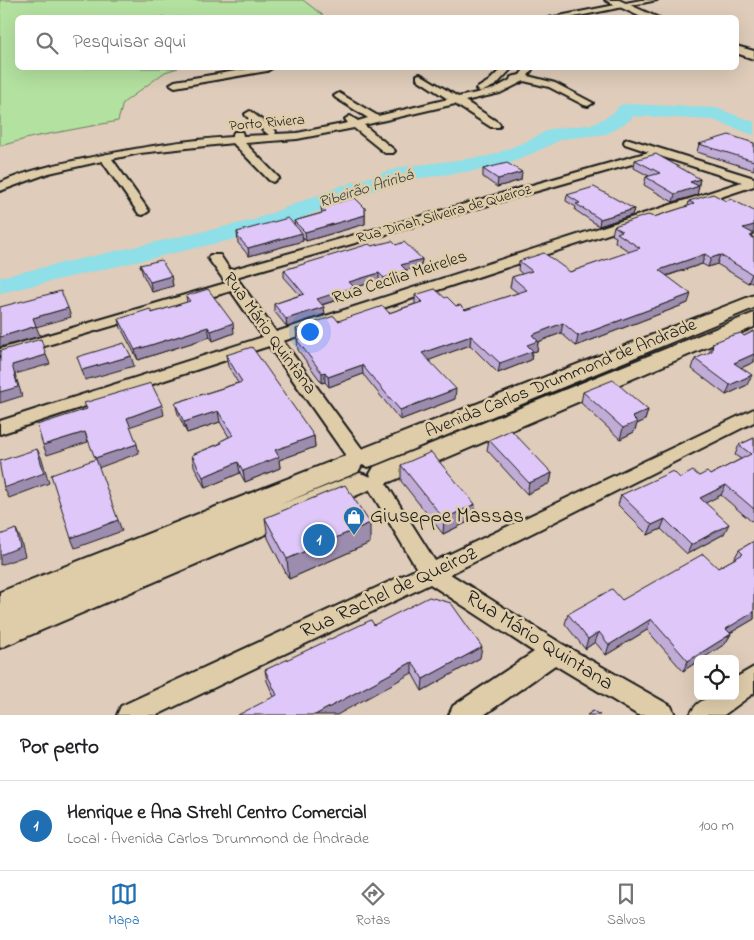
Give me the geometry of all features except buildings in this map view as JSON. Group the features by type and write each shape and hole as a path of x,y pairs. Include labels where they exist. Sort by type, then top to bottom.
{"main road":[{"path":"610,0 647,15"},
{"path":"739,50 754,56"},
{"name":"Avenida Carlos Drummond de Andrade","path":"0,633 366,470 754,301"},
{"name":"Avenida Carlos Drummond de Andrade","path":"0,606 366,470 754,319"}],"street":[{"path":"569,15 653,0"},
{"path":"175,84 256,70"},
{"path":"504,71 508,78 526,72 588,103"},
{"name":"Porto Riviera","path":"454,99 492,85 504,71"},
{"name":"Porto Riviera","path":"0,176 33,165 150,140 188,136 297,136 373,117 497,91 526,72"},
{"path":"420,77 495,125"},
{"path":"339,96 373,117"},
{"path":"250,114 271,132"},
{"path":"353,122 389,151"},
{"name":"Porto Riviera","path":"0,187 33,174 157,147 353,122"},
{"path":"238,137 272,178"},
{"path":"629,142 754,182"},
{"name":"Rua Dinah Silveira de Queiroz","path":"0,354 230,280 661,152"},
{"path":"105,157 143,211"},
{"name":"Rua Cecília Meireles","path":"0,428 754,182"},
{"name":"Rua Mário Quintana","path":"215,258 366,470 431,573 554,652 662,715"},
{"name":"Rua Rachel de Queiroz","path":"130,715 431,573 754,415"},
{"path":"462,715 554,652"},
{"path":"739,689 754,679"},
{"path":"703,715 724,700"}],"green space":[{"path":"0,0 303,0 322,15 15,15 15,70 172,70 165,72 123,103 118,121 33,137 0,146"}],"waterway":[{"name":"Ribeirão Ariribá","path":"0,285 261,226 346,192 402,174 494,162 537,144 557,133 599,130 623,116 626,110 716,114 754,129"}],"place":[{"name":"Giuseppe Massas","path":"354,536"},
{"name":"Henrique e Ana Strehl Centro Comercial","path":"319,540"}]}
